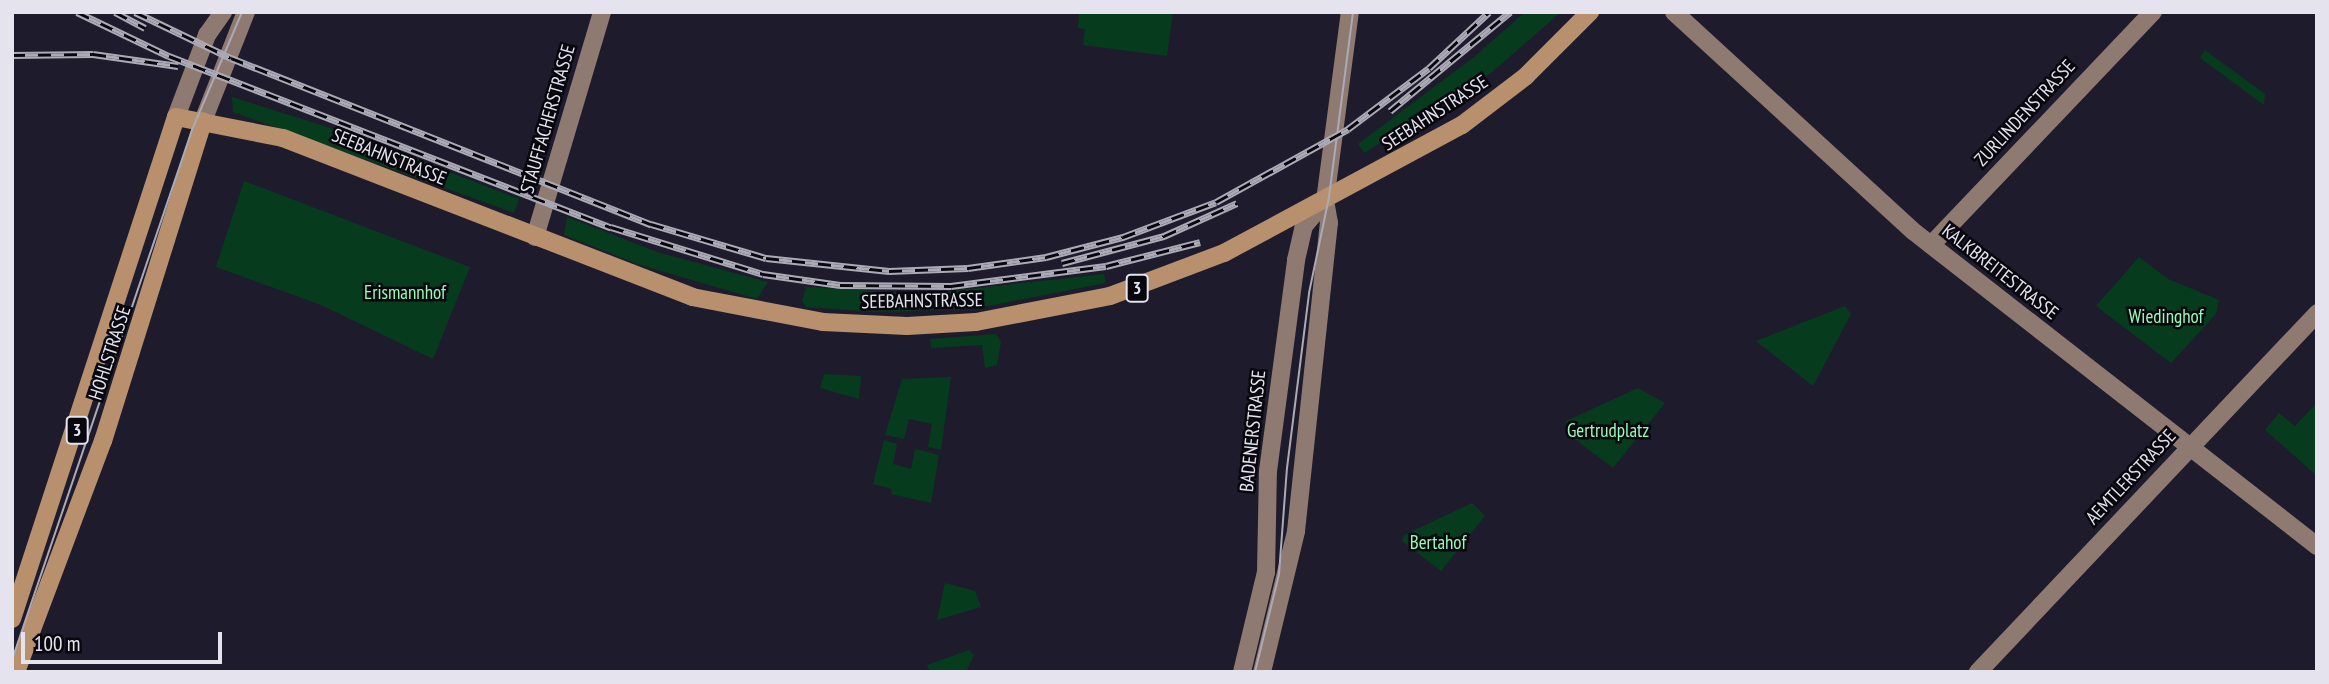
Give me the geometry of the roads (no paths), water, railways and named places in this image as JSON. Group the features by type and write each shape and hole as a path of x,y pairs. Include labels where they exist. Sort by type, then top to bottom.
{"main road":[{"name":"SEEBAHNSTRASSE","path":"203,121 283,138 625,274 717,303 823,322 948,324 1032,314 1138,288 1224,253 1414,155 1480,113 1526,76 1590,12"},
{"name":"3","path":"176,117 203,121"},
{"name":"HOHLSTRASSE","path":"12,619 176,117"},
{"name":"HOHLSTRASSE","path":"16,672 55,573 135,344 203,121"},
{"path":"26,580 55,573"}],"street":[{"name":"HOHLSTRASSE","path":"176,117 207,35 223,12"},
{"name":"HOHLSTRASSE","path":"203,121 246,12"},
{"name":"STAUFFACHERSTRASSE","path":"535,237 602,12"},
{"name":"BADENERSTRASSE","path":"1262,672 1296,531 1329,223 1325,201 1350,12"},
{"name":"KALKBREITESTRASSE","path":"1674,12 1931,245 2191,444 2317,546"},
{"name":"ZURLINDENSTRASSE","path":"1931,245 2153,12"},
{"name":"BADENERSTRASSE","path":"1242,672 1266,572 1268,471 1296,260 1304,226 1325,201"},
{"name":"AEMTLERSTRASSE","path":"1978,672 2317,313"}],"tram line":[{"path":"12,660 192,130 242,12"},
{"path":"1255,672 1279,574 1287,468 1309,293 1329,197 1353,12"}],"railway":[{"path":"77,12 169,56 611,227 763,274 840,285 951,286 1106,266 1200,242"},
{"path":"115,12 145,28"},
{"path":"135,12 231,58 651,224 766,258 889,271 968,268 1046,257 1123,237 1216,202 1348,129 1429,68 1489,12"},
{"path":"1390,111 1510,12"},
{"path":"12,55 93,54 178,66"},
{"path":"1062,263 1164,236 1237,203"}],"park label":[{"name":"Erismannhof","path":"405,293"},
{"name":"Wiedinghof","path":"2166,317"},
{"name":"Gertrudplatz","path":"1608,431"},
{"name":"Bertahof","path":"1438,543"}]}
